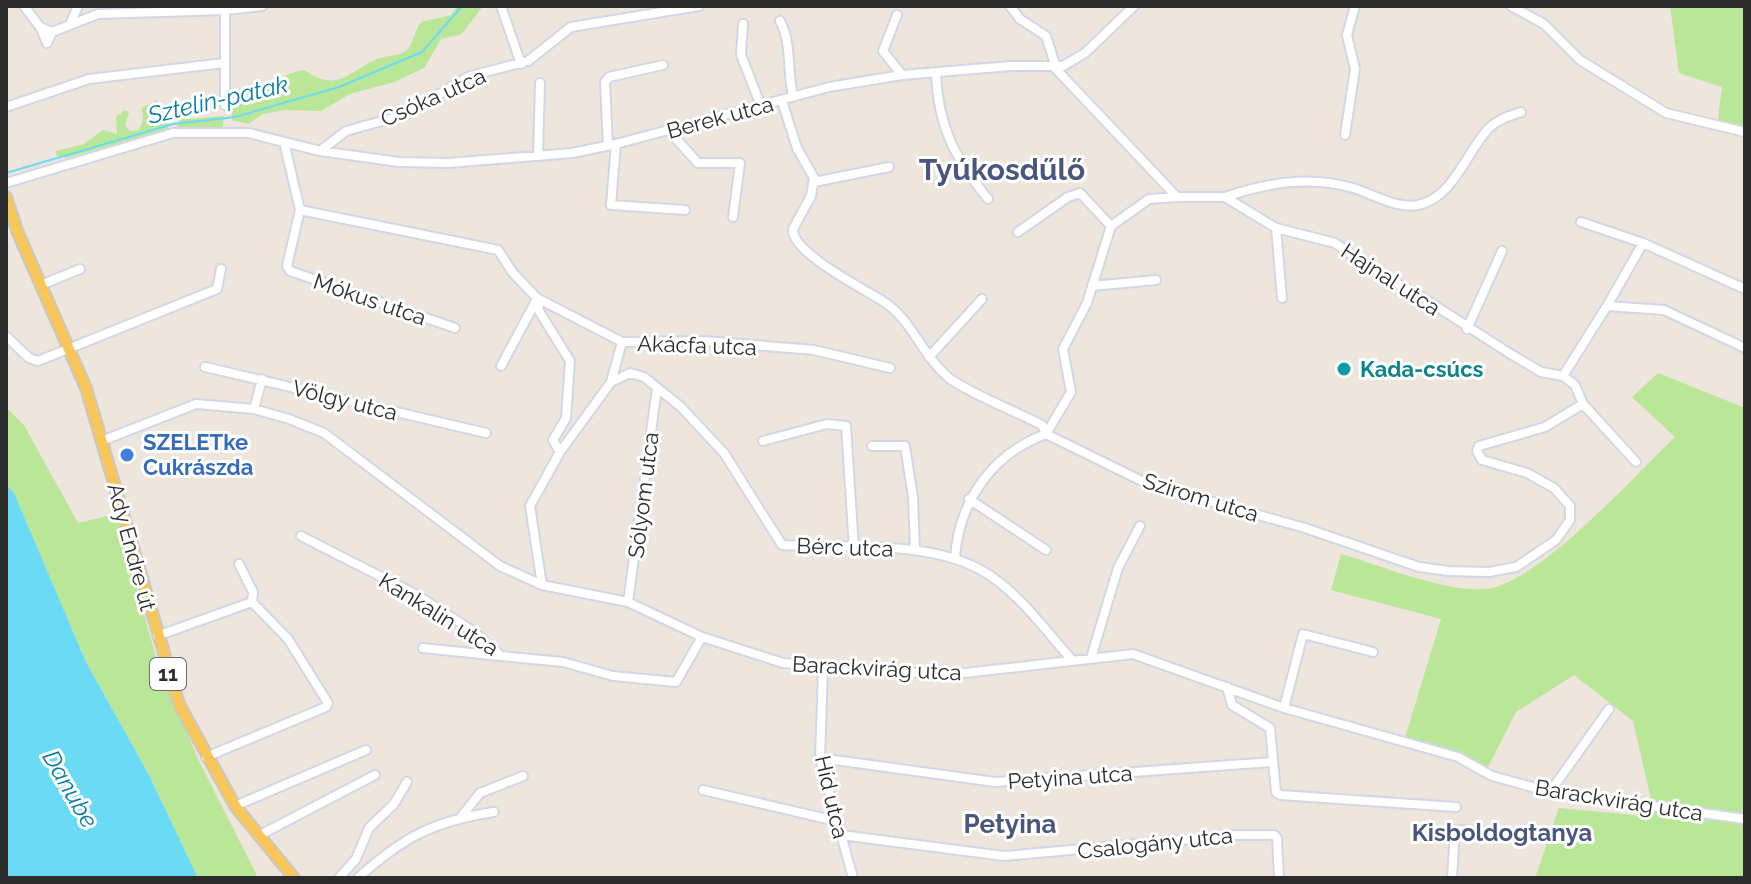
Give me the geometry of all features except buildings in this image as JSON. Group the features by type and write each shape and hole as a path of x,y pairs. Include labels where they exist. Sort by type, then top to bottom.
{"main road":[{"name":"Ady Endre út","path":"6,197 69,346 104,440 157,636 179,704 235,806 294,878"}],"street":[{"path":"24,6 40,27 52,32 98,14 262,6"},
{"path":"71,22 78,6"},
{"path":"501,6 521,64"},
{"path":"634,6 635,18"},
{"name":"Csóka utca","path":"320,151 346,131 404,115 470,76 521,64 546,49 571,27 699,6"},
{"path":"1010,6 1020,19 1046,36 1055,67 1177,197"},
{"name":"Berek utca","path":"6,183 173,133 249,133 320,151 399,162 448,163 538,156 612,145 793,96 902,75 1055,67 1085,53 1134,6"},
{"path":"1345,135 1355,69 1347,35 1355,6"},
{"path":"1511,6 1544,24 1580,60 1666,113 1745,132"},
{"path":"225,10 225,105"},
{"path":"897,15 883,51 902,75"},
{"path":"780,21 787,33 787,72 793,96"},
{"path":"743,24 741,55 761,106"},
{"path":"6,107 89,79 224,63"},
{"path":"663,65 609,77 605,82 612,145 611,205 685,210"},
{"path":"936,73 937,101 957,160 988,199"},
{"path":"538,156 540,83"},
{"path":"782,101 797,148 814,182 889,167"},
{"path":"955,558 969,499 994,466 1013,450 1046,434 1071,392 1063,349 1092,286 1111,226 1149,199 1225,197 1269,182 1311,182 1351,187 1403,206 1428,202 1443,190 1489,128 1521,112"},
{"path":"669,131 698,163 709,166 739,161 733,217"},
{"path":"284,142 300,210"},
{"name":"Szirom utca","path":"814,182 793,229 794,239 823,264 901,314 929,357 951,380 1042,425 1046,434 1166,490 1305,528 1419,567 1489,572 1516,567 1556,540 1570,520 1570,506 1564,496 1540,479 1482,460 1477,451 1479,446 1545,427 1583,404"},
{"path":"1018,232 1068,197 1080,193 1111,226"},
{"name":"Hajnal utca","path":"1225,197 1276,228 1335,243 1467,329 1541,372 1563,376"},
{"name":"Mókus utca","path":"300,210 287,266 290,271 455,328"},
{"name":"Akácfa utca","path":"300,210 498,250 513,273 537,298 622,342 705,341 814,350 890,368"},
{"path":"1581,222 1643,243 1745,289"},
{"path":"1276,228 1282,298"},
{"path":"1636,462 1583,404 1575,385 1563,376 1643,243"},
{"path":"1467,329 1502,251"},
{"path":"41,285 80,269"},
{"path":"6,336 34,361 217,289 221,269"},
{"path":"1092,286 1156,280"},
{"path":"501,366 537,298"},
{"path":"537,298 539,311 570,361 566,418 553,440 560,452"},
{"path":"929,357 982,299"},
{"path":"1607,306 1664,310 1745,348"},
{"path":"542,585 530,506 560,452 611,382 622,342"},
{"name":"Völgy utca","path":"205,367 486,433"},
{"name":"Bérc utca","path":"611,382 630,373 644,377 681,407 724,453 782,545 915,550 955,558 981,570 1005,587 1072,660"},
{"path":"254,409 262,379"},
{"name":"Sólyom utca","path":"628,602 657,388"},
{"name":"Barackvirág utca","path":"104,440 196,404 254,409 324,433 379,472 483,556 542,585 628,602 702,637 753,656 823,668 947,675 1133,654 1284,708 1458,757 1483,773 1550,792 1745,819"},
{"path":"763,441 827,424 846,426 854,549"},
{"path":"872,446 905,446 913,497 915,550"},
{"path":"969,499 1046,550"},
{"path":"1091,658 1118,568 1140,526"},
{"name":"Kankalin utca","path":"301,536 417,595 473,631 501,656 563,662 613,676 676,682 702,637"},
{"path":"206,757 326,707 328,703 288,639 252,602 253,592 239,564"},
{"path":"157,636 252,602"},
{"path":"1284,708 1303,634 1373,652"},
{"path":"423,648 501,656"},
{"name":"Híd utca","path":"823,668 820,758 853,878"},
{"path":"1227,687 1232,705 1270,728 1276,792 1456,807"},
{"path":"1550,792 1609,709"},
{"path":"235,806 366,750"},
{"name":"Petyina utca","path":"820,758 995,782 1273,762"},
{"path":"258,836 375,775"},
{"path":"461,817 480,793 523,776"},
{"path":"339,878 356,859 369,828 394,804 407,782"},
{"path":"703,790 836,821"},
{"path":"358,878 403,840 461,817 494,812"},
{"path":"1452,878 1455,830 1538,834"},
{"name":"Csalogány utca","path":"841,835 1004,856 1234,835 1277,838 1279,878"}],"green space":[{"path":"457,6 483,6 462,34 441,39 424,68 394,82 350,94 321,111 286,110 263,114 248,124 232,120 231,106 293,73 304,70 316,77 334,80 350,75 377,59 407,50 421,22 451,15"},
{"path":"1670,6 1745,6 1745,130 1718,120 1722,87 1679,73"},
{"path":"157,100 169,129 66,158 56,155 56,151 84,144 103,130 117,134 116,117 125,110 129,112 125,125 130,131 139,130 143,121 142,108"},
{"path":"181,115 189,119 224,116 223,128 181,129 177,126"},
{"path":"1658,373 1745,408 1745,878 1535,878 1559,808 1645,816 1651,799 1633,721 1574,675 1516,712 1488,767 1405,738 1441,619 1331,590 1341,554 1413,577 1468,589 1485,589 1506,583 1531,569 1584,526 1675,437 1632,397"},
{"path":"6,407 24,425 78,523 116,514 157,661 198,759 258,878 198,878 149,775 86,662 14,493 6,484"}],"water":[{"name":"Danube","path":"6,484 14,493 86,662 149,775 198,878 6,878"}],"waterway":[{"name":"Sztelin-patak","path":"6,173 173,124 235,117 339,87 422,52 462,6"}],"place":[{"name":"Kada-csúcs","path":"1344,369"},
{"name":"SZELETke Cukrászda","path":"127,455"}],"district":[{"name":"Tyúkosdűlő","path":"1002,170"},
{"name":"Petyina","path":"1010,824"},
{"name":"Kisboldogtanya","path":"1502,833"}]}
